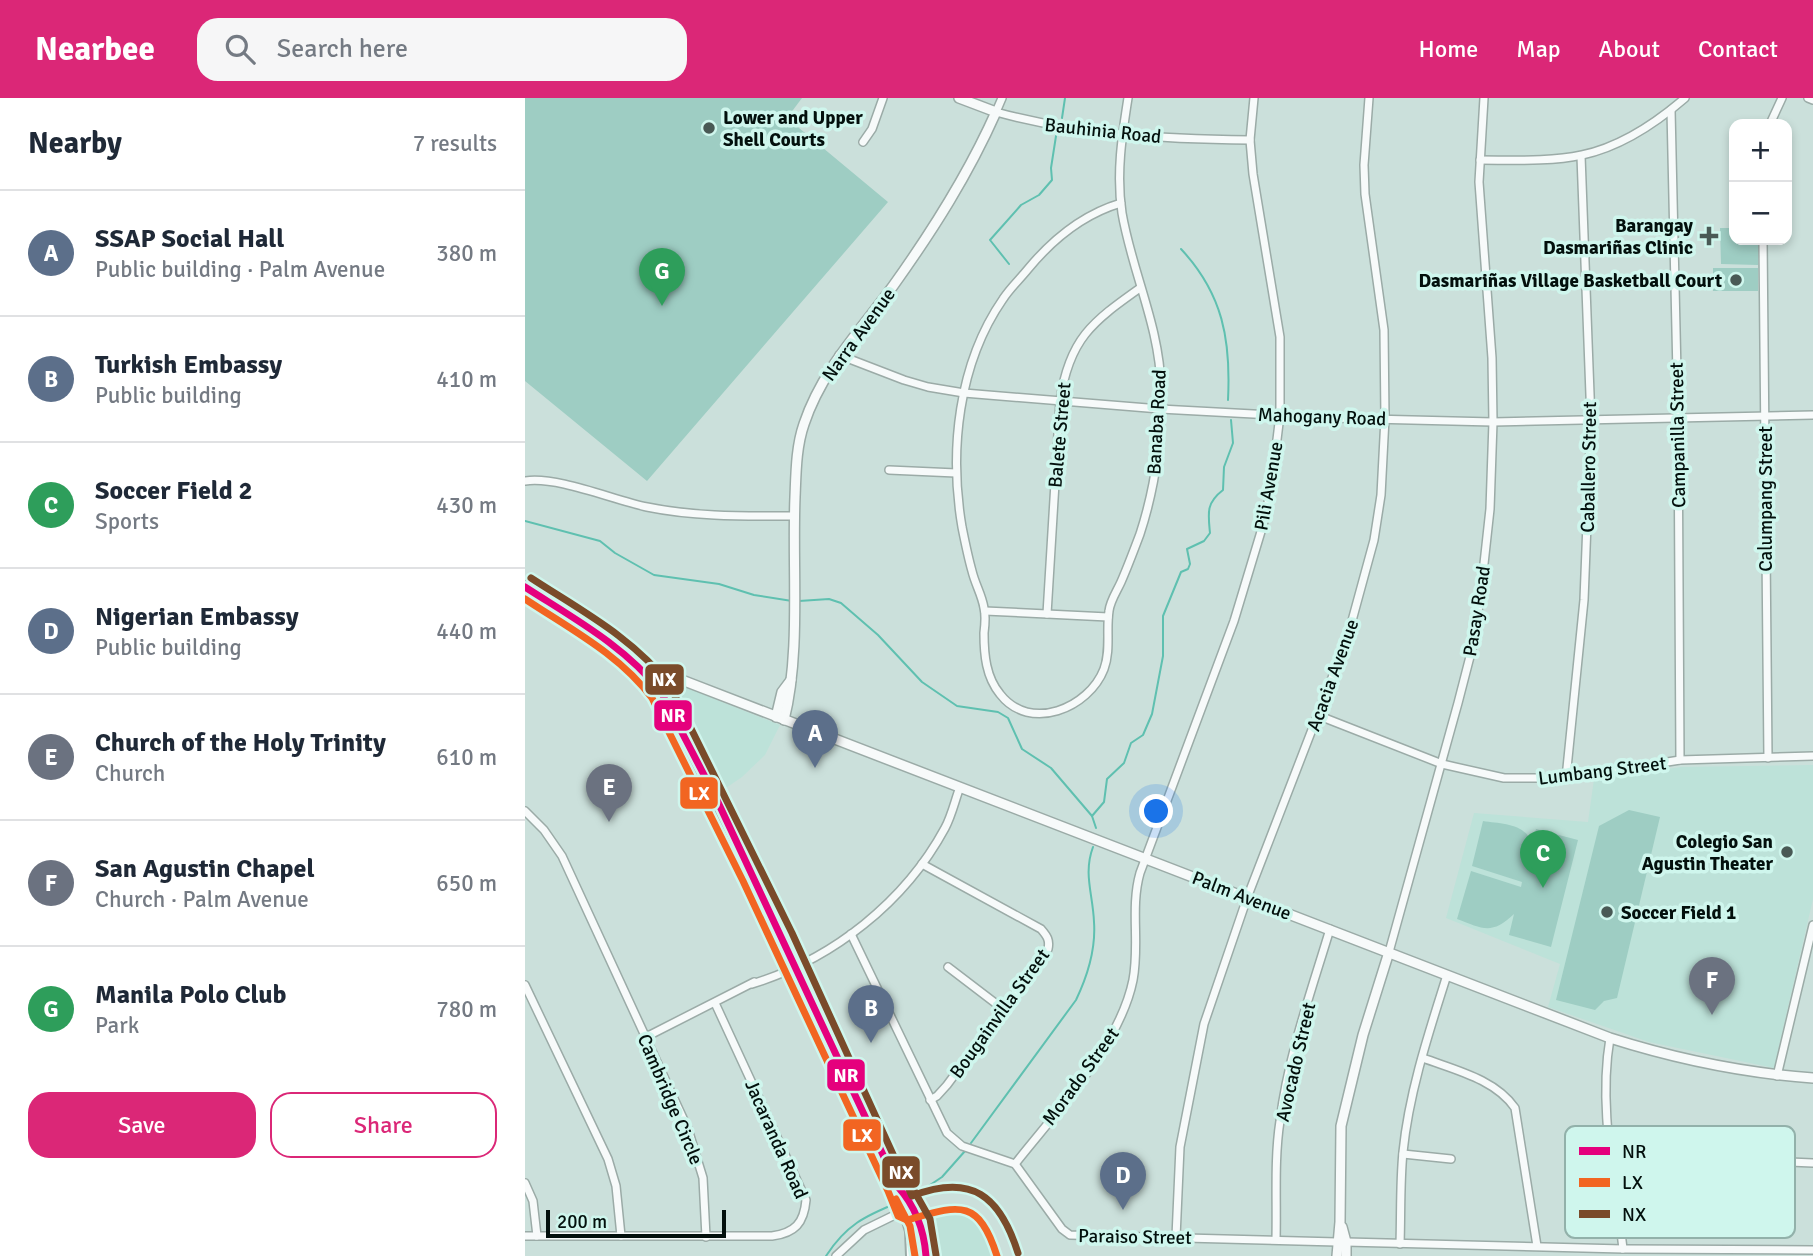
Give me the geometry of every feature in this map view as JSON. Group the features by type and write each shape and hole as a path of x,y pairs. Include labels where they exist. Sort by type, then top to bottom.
{"main road":[{"path":"525,587 634,660 661,692 716,798 898,1187 924,1236 926,1256"},
{"path":"910,1208 912,1256"}],"street":[{"path":"863,142 872,129 883,98"},
{"name":"Bauhinia Road","path":"960,98 996,112 1066,128 1122,134 1250,140"},
{"name":"Narra Avenue","path":"780,719 792,678 794,516 800,435 813,398 839,355 932,231 963,181 1002,98"},
{"name":"Banaba Road","path":"1121,203 1102,209 1050,245 1003,299 975,352 967,374 956,473 962,529 985,611 984,648 990,678 1000,694 1009,704 1033,713 1057,711 1069,706 1094,687 1105,665 1109,606 1141,532 1155,470 1161,388 1157,344 1140,288 1119,183 1122,134 1128,98"},
{"name":"Pili Avenue","path":"1145,858 1234,621 1266,515 1280,415 1280,337 1258,211 1250,140 1254,98"},
{"name":"Acacia Avenue","path":"1176,1237 1180,1147 1204,1024 1247,898 1347,639 1374,540 1381,495 1385,418 1384,330 1365,194 1364,165 1369,98"},
{"name":"Pasay Road","path":"1346,1256 1341,1242 1340,1222 1341,1131 1363,1035 1442,764 1473,645 1482,591 1490,509 1493,422 1492,368 1481,220 1480,160 1484,98"},
{"path":"1480,160 1581,156 1640,131 1685,98"},
{"path":"1772,119 1781,98"},
{"name":"Campanilla Street","path":"1671,110 1678,418 1679,761"},
{"name":"Caballero Street","path":"1566,778 1584,600 1591,421 1581,156"},
{"name":"Calumpang Street","path":"1763,245 1768,758"},
{"name":"Balete Street","path":"1047,614 1064,373 1082,337 1107,312 1140,288"},
{"name":"Mahogany Road","path":"839,355 916,383 964,393 1160,409 1493,422 1813,415"},
{"path":"889,470 956,473"},
{"path":"525,481 550,482 645,507 686,513 794,516"},
{"path":"985,611 1108,617"},
{"name":"Palm Avenue","path":"653,680 665,674 1610,1038 1715,1065 1777,1076 1813,1079"},
{"path":"661,692 663,684 680,681"},
{"name":"Lumbang Street","path":"1317,715 1442,764 1504,779 1566,778 1679,761 1813,756"},
{"path":"646,1037 769,974 796,965 851,934 901,891 922,864 946,826 960,787"},
{"name":"Cambridge Circle","path":"525,811 562,856 688,1129 700,1164 706,1237"},
{"name":"Morado Street","path":"1015,1164 1092,1065 1116,1030 1123,1014 1133,980 1136,956 1135,891 1145,858"},
{"name":"Bougainvilla Street","path":"922,864 1041,929 1047,937 1048,949 947,1085 930,1100"},
{"path":"1777,1076 1813,925"},
{"name":"Avocado Street","path":"1276,1240 1279,1122 1289,1072 1330,929"},
{"path":"851,934 940,1122 957,1142 974,1151 1015,1164"},
{"path":"948,967 1003,1009"},
{"path":"1400,1244 1403,1154 1407,1122 1447,975"},
{"path":"525,985 608,1159 616,1185 621,1236"},
{"name":"Jacaranda Road","path":"706,1237 788,1234 805,1213 807,1200 715,1003"},
{"path":"1608,1126 1604,1081 1610,1038"},
{"path":"1423,1058 1492,1085 1507,1096 1515,1108 1537,1246"},
{"path":"1403,1154 1451,1160"},
{"path":"1795,1162 1813,1163"},
{"name":"Paraiso Street","path":"1015,1164 1062,1229 1070,1235 1623,1249 1813,1250"},
{"path":"525,1182 533,1200 537,1236"},
{"path":"836,1256 863,1230 910,1208"},
{"path":"525,1236 706,1237"},
{"path":"1622,1238 1623,1249"},
{"name":"Pasay Road","path":"1337,1256 1341,1242"}],"shaded area":[{"path":"525,98 802,98 787,118 888,202 647,481 525,381"},
{"path":"1720,228 1729,228 1729,245 1758,245 1758,265 1721,264"},
{"name":"Dasmariñas Village Basketball Court","path":"1713,268 1758,268 1758,291 1713,291"},
{"path":"677,684 780,725 765,755 742,777 723,790 670,691"},
{"path":"1813,765 1813,899 1774,1068 1649,1042 1548,1007 1560,964 1446,918 1474,813 1588,822 1594,779 1681,767"},
{"name":"Soccer Field 1","path":"1629,810 1660,817 1617,998 1604,1001 1595,1010 1556,1000 1599,826"},
{"path":"1483,821 1519,829 1525,832 1532,845 1536,829 1578,840 1551,947 1509,935 1514,914 1499,925 1487,928 1457,919 1471,871 1521,887 1522,882 1472,866"},
{"path":"951,1203 971,1207 986,1219 999,1242 1001,1256 936,1256 931,1218 938,1209"}],"waterway":[{"path":"1062,118 1065,98"},
{"path":"1009,264 990,240 1021,205 1039,195 1052,180 1056,136"},
{"path":"1181,249 1206,283 1221,319 1228,357 1228,400"},
{"path":"1092,816 1104,802 1107,779 1124,763 1131,743 1143,735 1152,714 1163,656 1163,616 1181,572 1188,569 1190,564 1187,549 1204,541 1210,533 1209,509 1223,490 1224,467 1233,443 1231,420"},
{"path":"525,521 600,541 615,553 654,575 719,584 754,595 792,601"},
{"path":"799,601 829,599 841,603 878,635 922,682 957,706 998,712 1008,718 1022,749 1051,768 1092,816 1096,828"},
{"path":"971,1143 1080,991 1094,942 1089,875 1093,847"},
{"path":"912,1197 942,1177 965,1151"},
{"path":"826,1256 841,1236 857,1223 897,1203"}],"transit line":[{"name":"NX","path":"531,578 623,639 640,653 670,686 792,933 912,1196 951,1187 967,1189 981,1195 1002,1217 1018,1253"},
{"name":"NR","path":"525,587 615,647 661,692 716,798 898,1187 914,1211 921,1228 926,1256"},
{"name":"LX","path":"525,599 609,655 625,668 652,698 743,881 898,1216 907,1220 939,1211 964,1210 982,1223 997,1256"},
{"name":"NX","path":"912,1187 930,1219 936,1255"},
{"name":"LX","path":"896,1199 910,1226 915,1256"}],"place":[{"name":"Lower and Upper Shell Courts","path":"709,128"},
{"name":"Barangay Dasmariñas Clinic","path":"1709,236"},
{"name":"Dasmariñas Village Basketball Court","path":"1736,280"},
{"name":"Manila Polo Club","path":"662,306"},
{"name":"SSAP Social Hall","path":"815,768"},
{"name":"Church of the Holy Trinity","path":"609,822"},
{"name":"Colegio San Agustin Theater","path":"1787,852"},
{"name":"Soccer Field 2","path":"1543,888"},
{"name":"Soccer Field 1","path":"1607,912"},
{"name":"San Agustin Chapel","path":"1712,1015"},
{"name":"Turkish Embassy","path":"871,1043"},
{"name":"Nigerian Embassy","path":"1123,1210"}]}
